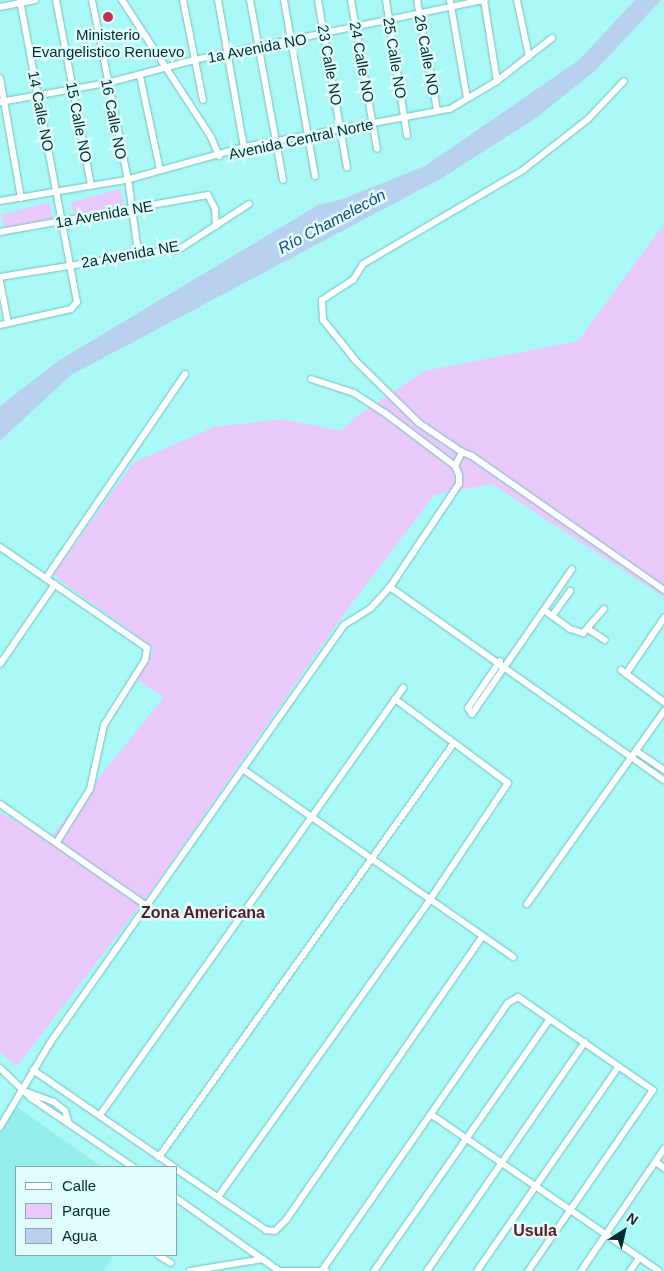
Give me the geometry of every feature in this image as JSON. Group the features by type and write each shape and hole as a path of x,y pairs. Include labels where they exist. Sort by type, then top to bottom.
{"street":[{"path":"0,7 21,1 35,0"},
{"name":"15 Calle NO","path":"56,0 91,186"},
{"name":"16 Calle NO","path":"92,0 133,209 138,252"},
{"path":"122,0 212,137 219,156"},
{"path":"183,0 203,100"},
{"path":"218,0 244,147"},
{"path":"250,0 283,180"},
{"path":"284,0 315,176"},
{"name":"23 Calle NO","path":"318,0 347,168"},
{"name":"24 Calle NO","path":"352,0 377,149"},
{"name":"25 Calle NO","path":"386,0 407,135"},
{"name":"26 Calle NO","path":"417,0 436,110"},
{"path":"484,0 497,81"},
{"name":"1a Avenida NO","path":"2,101 107,83 140,76 194,60 291,42 420,14 450,4 484,0"},
{"path":"517,0 529,57"},
{"name":"14 Calle NO","path":"8,323 75,306 77,298 21,1"},
{"path":"450,4 467,98"},
{"name":"Avenida Central Norte","path":"0,201 126,180 219,156 244,147 275,144 436,110 450,109 497,81 552,38"},
{"path":"140,76 160,170"},
{"path":"0,78 2,101 21,198"},
{"path":"624,81 588,119 523,170 364,264 353,280 322,300 323,320 356,361 419,423 462,452 488,466 664,590"},
{"name":"1a Avenida NE","path":"0,232 208,195 215,209 216,226"},
{"name":"2a Avenida NE","path":"0,277 138,252 181,248 249,204"},
{"path":"0,281 8,323 0,325"},
{"path":"46,578 185,374"},
{"path":"0,1127 33,1070 344,625 371,608 390,587 459,484 459,475 455,466 420,437 354,393 311,378"},
{"path":"455,466 462,452"},
{"path":"0,547 142,642 147,655 107,718 90,789 57,842"},
{"path":"503,663 471,714 468,708 544,610 572,569"},
{"path":"0,664 55,584"},
{"path":"390,587 634,754 664,780"},
{"path":"552,616 570,591"},
{"path":"544,610 570,629 583,633 604,608"},
{"path":"664,618 623,672 664,702"},
{"path":"588,629 605,640"},
{"path":"100,1115 403,688"},
{"path":"218,1197 429,901 508,783 395,699"},
{"path":"527,904 664,711"},
{"path":"159,1157 454,743"},
{"path":"634,754 664,770"},
{"path":"244,770 429,901 514,957"},
{"path":"0,804 147,906"},
{"path":"178,1170 266,1230 274,1231 482,937"},
{"path":"178,1199 279,1271 325,1270 512,998 518,997 653,1090 528,1271"},
{"path":"374,1271 550,1019"},
{"path":"427,1271 585,1042"},
{"path":"477,1271 618,1066"},
{"path":"0,1068 23,1090 132,1166"},
{"path":"33,1070 172,1166"},
{"path":"23,1090 54,1102 65,1111 69,1123"},
{"path":"432,1115 659,1271"},
{"path":"580,1271 607,1235 664,1149"},
{"path":"656,1162 664,1168"},
{"path":"159,1256 171,1264"},
{"path":"630,1271 639,1258"},
{"path":"190,1271 262,1259"}],"shaded area":[{"path":"17,1107 101,1166 15,1166 15,1256 112,1256 113,1257 103,1271 0,1271 0,1132"}],"green space":[{"path":"120,189 124,204 75,218 71,202"},
{"path":"49,202 53,217 5,230 1,215"},
{"path":"664,224 664,597 492,484 434,495 340,619 152,890 17,1066 0,1052 0,813 51,837 164,697 133,677 154,648 53,575 133,463 214,427 283,419 341,431 357,416 424,371 578,341"}],"water":[{"name":"Río Chamelecón","path":"635,0 661,0 596,70 536,118 442,178 71,375 0,441 0,406 58,361 318,205 343,199 425,166 579,60"}],"place":[{"name":"Ministerio Evangelistico Renuevo","path":"108,17"}],"district":[{"name":"Zona Americana","path":"203,913"},
{"name":"Usula","path":"535,1231"}]}
